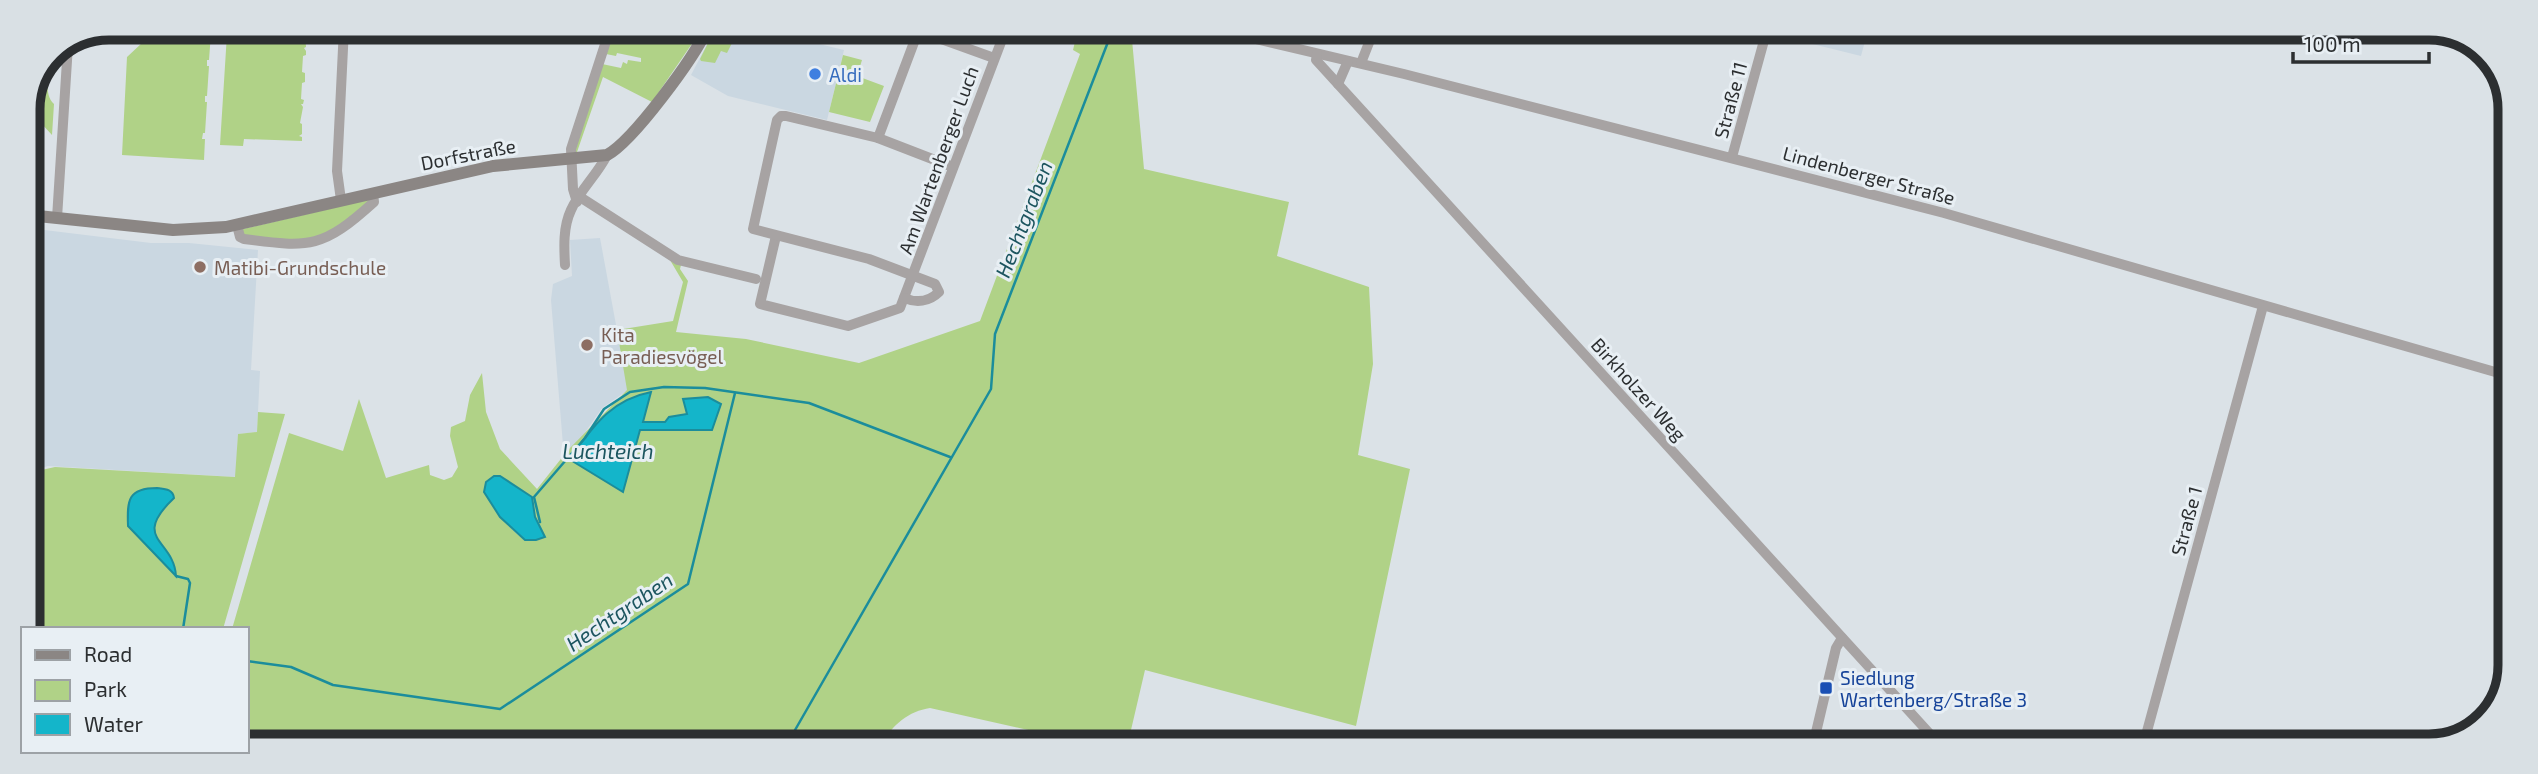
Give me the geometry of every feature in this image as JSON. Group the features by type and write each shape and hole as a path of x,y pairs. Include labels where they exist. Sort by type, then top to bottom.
{"main road":[{"path":"607,155 622,144 679,75 700,40"},
{"name":"Dorfstraße","path":"40,216 173,230 237,225 493,166 571,154 607,155"}],"street":[{"path":"341,200 337,171 343,40"},
{"path":"607,40 571,154 573,189 578,200 678,260 756,279"},
{"path":"878,138 915,40"},
{"path":"944,40 994,58"},
{"name":"Am Wartenberger Luch","path":"904,298 915,303 934,297 939,292 935,284 913,276 1001,40"},
{"name":"Lindenberger Straße","path":"1259,40 1361,63 1944,213 2498,373"},
{"path":"1361,63 1370,40"},
{"name":"Straße 11","path":"1732,158 1764,40"},
{"name":"Birkholzer Weg","path":"1317,54 1316,60 1930,734"},
{"path":"57,218 67,55"},
{"path":"1338,84 1348,61"},
{"path":"776,236 760,304 848,326 900,308 913,276 870,259 753,229 778,120 781,116 878,138 953,167"},
{"path":"565,265 567,224 578,200 599,172 607,155"},
{"path":"237,225 240,237 244,239 298,244 321,241 336,233 374,202 373,193"},
{"name":"Straße 1","path":"2146,734 2263,306"},
{"path":"1816,734 1836,648 1842,638"}],"shaded area":[{"path":"709,40 803,40 844,50 827,120 728,96 691,75"},
{"path":"1796,40 1865,40 1861,56"},
{"path":"40,229 151,243 189,243 258,250 251,370 260,371 257,432 238,434 236,477 48,466 40,468"},
{"name":"Kita Paradiesvögel","path":"600,238 628,390 602,408 564,457 551,300 553,284 572,276 570,240"}],"green space":[{"path":"145,40 210,40 207,60 209,66 205,96 205,133 202,139 205,139 204,160 122,155 127,57"},
{"path":"227,40 306,40 306,55 303,56 302,72 305,73 305,82 302,83 301,99 304,100 301,104 303,107 300,123 302,134 299,136 302,141 244,139 243,146 220,145"},
{"path":"610,40 694,40 652,102 603,77 577,152 574,152 602,64 621,68 623,62 627,64 628,60 641,62 641,58 617,53 616,56 606,54"},
{"path":"710,40 734,40 727,53 721,51 715,63 700,59"},
{"path":"1075,40 1111,43 1112,40 1132,40 1144,169 1289,202 1277,256 1369,287 1373,364 1358,455 1410,469 1356,726 1145,670 1132,734 1046,734 930,708 915,712 902,720 889,734 248,734 248,627 233,627 289,433 343,451 359,399 386,478 429,465 430,475 444,480 452,477 458,467 450,436 451,427 465,421 470,395 482,373 486,412 500,449 537,489 568,450 627,390 617,330 673,321 683,282 670,260 681,265 680,269 688,281 676,332 746,339 859,363 980,321 1080,54 1073,50","holes":["650,392 643,422 665,422 669,417 688,414 683,400 712,430 640,430 623,491","484,492 531,497 535,517 545,537 525,540 507,524"]},
{"path":"843,55 862,60 857,76 884,86 870,122 829,112"},
{"path":"48,79 49,94 54,104 52,135 41,123 42,96"},
{"path":"371,199 345,222 319,236 280,240 243,235 243,229"},
{"path":"258,412 285,414 224,627 40,627 40,470 55,467 235,477 238,434 257,432"}],"water":[{"name":"Luchteich","path":"651,392 643,422 665,422 669,417 687,414 683,399 708,397 721,404 712,430 640,430 623,492 569,459 613,408 624,401"},
{"path":"494,476 500,476 532,497 535,517 545,537 525,540 500,517 484,492 486,482"},
{"path":"157,488 170,491 174,498 161,512 155,523 155,531 174,564 176,576 128,526 131,497 140,490"}],"waterway":[{"name":"Hechtgraben","path":"793,734 991,389 995,334 1109,40"},
{"path":"540,522 534,497 585,438 604,409 630,392 664,387 705,388 809,403 950,457"},
{"name":"Hechtgraben","path":"248,661 291,667 333,685 500,709 688,584 735,393"},
{"path":"176,576 188,579 190,583 183,627"}],"place":[{"name":"Aldi","path":"815,74"},
{"name":"Matibi-Grundschule","path":"200,267"},
{"name":"Kita Paradiesvögel","path":"587,345"},
{"name":"Siedlung Wartenberg/Straße 3","path":"1826,688"}]}
